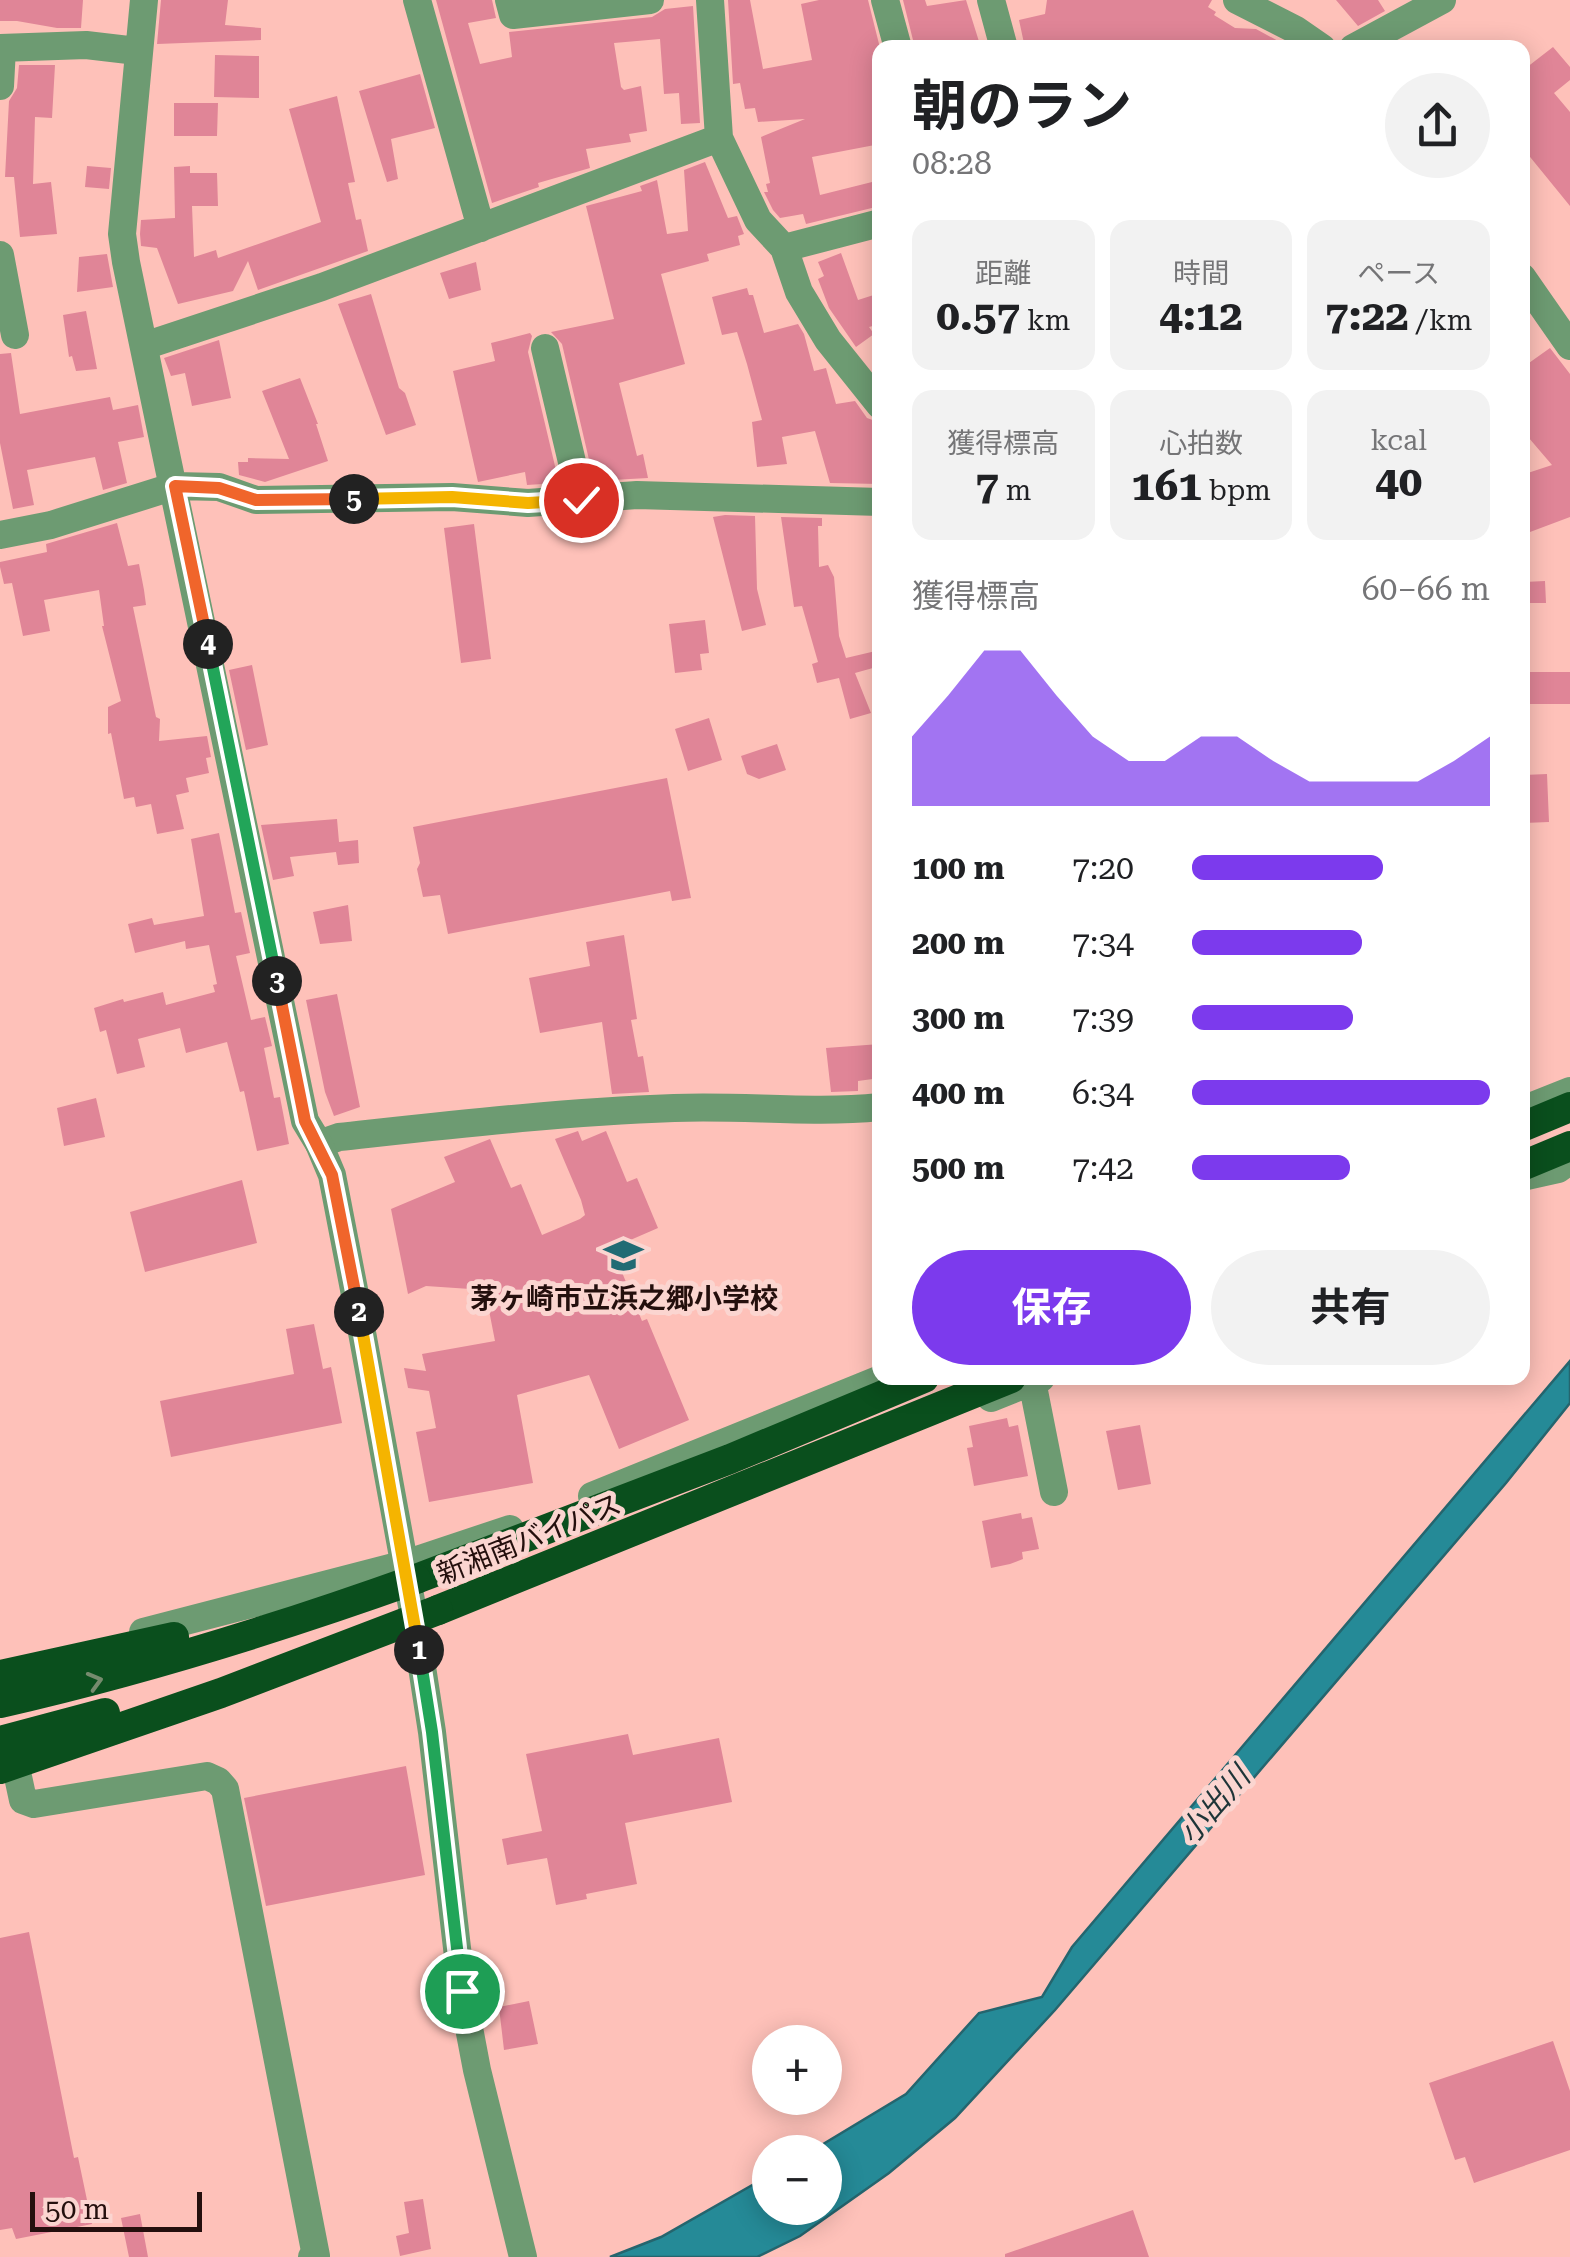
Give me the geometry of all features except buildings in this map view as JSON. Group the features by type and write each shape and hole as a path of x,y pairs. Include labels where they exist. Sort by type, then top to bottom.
{"highway":[{"path":"1530,1124 1570,1107"},
{"path":"1530,1163 1570,1146"},
{"name":"新湘南バイパス","path":"0,1704 233,1641 410,1572 730,1459 907,1385"},
{"name":"新湘南バイパス","path":"0,1741 426,1619 1013,1385"},
{"path":"0,1675 128,1649 410,1572"},
{"path":"6,1772 426,1619"}],"street":[{"path":"144,0 122,234 305,1121 332,1175 410,1572 426,1619 432,1732 462,1991 477,2070 522,2252"},
{"path":"418,0 481,228"},
{"path":"509,0 512,16 591,3 650,0"},
{"path":"710,0 719,138 758,220 784,248 799,292 828,340 872,395"},
{"path":"884,0 896,40"},
{"path":"991,0 1002,40"},
{"path":"1368,40 1442,0"},
{"path":"1246,3 1308,40"},
{"path":"0,86 1,48 86,46 138,51"},
{"path":"144,346 322,287 719,138"},
{"path":"784,248 872,225"},
{"path":"0,256 15,335"},
{"path":"1530,288 1570,346"},
{"path":"546,348 581,500"},
{"path":"0,536 51,525 175,486 219,488 256,500 452,497 528,503 638,496 872,502"},
{"path":"1530,1107 1570,1090"},
{"path":"319,1144 338,1138 523,1118 676,1107 872,1107"},
{"path":"1530,1175 1558,1169 1570,1161"},
{"path":"0,1665 410,1572 872,1382"},
{"path":"1029,1385 1054,1492"},
{"path":"6,1772 23,1800 34,1804 206,1776 218,1781 225,1790 316,2256 312,2257"}],"water":[{"name":"小出川","path":"1570,1361 1570,1403 1055,2010 955,2118 842,2206 842,2135 838,2135 906,2094 979,2013 1042,1997 1072,1947"},
{"path":"752,2185 752,2225 816,2225 757,2257 610,2257 661,2237"}],"place":[{"name":"茅ヶ崎市立浜之郷小学校","path":"624,1255"}],"route":[{"path":"462,1991 432,1732 358,1305 332,1175 305,1121 175,486 219,488 256,500 452,497 528,503 581,500"}]}
